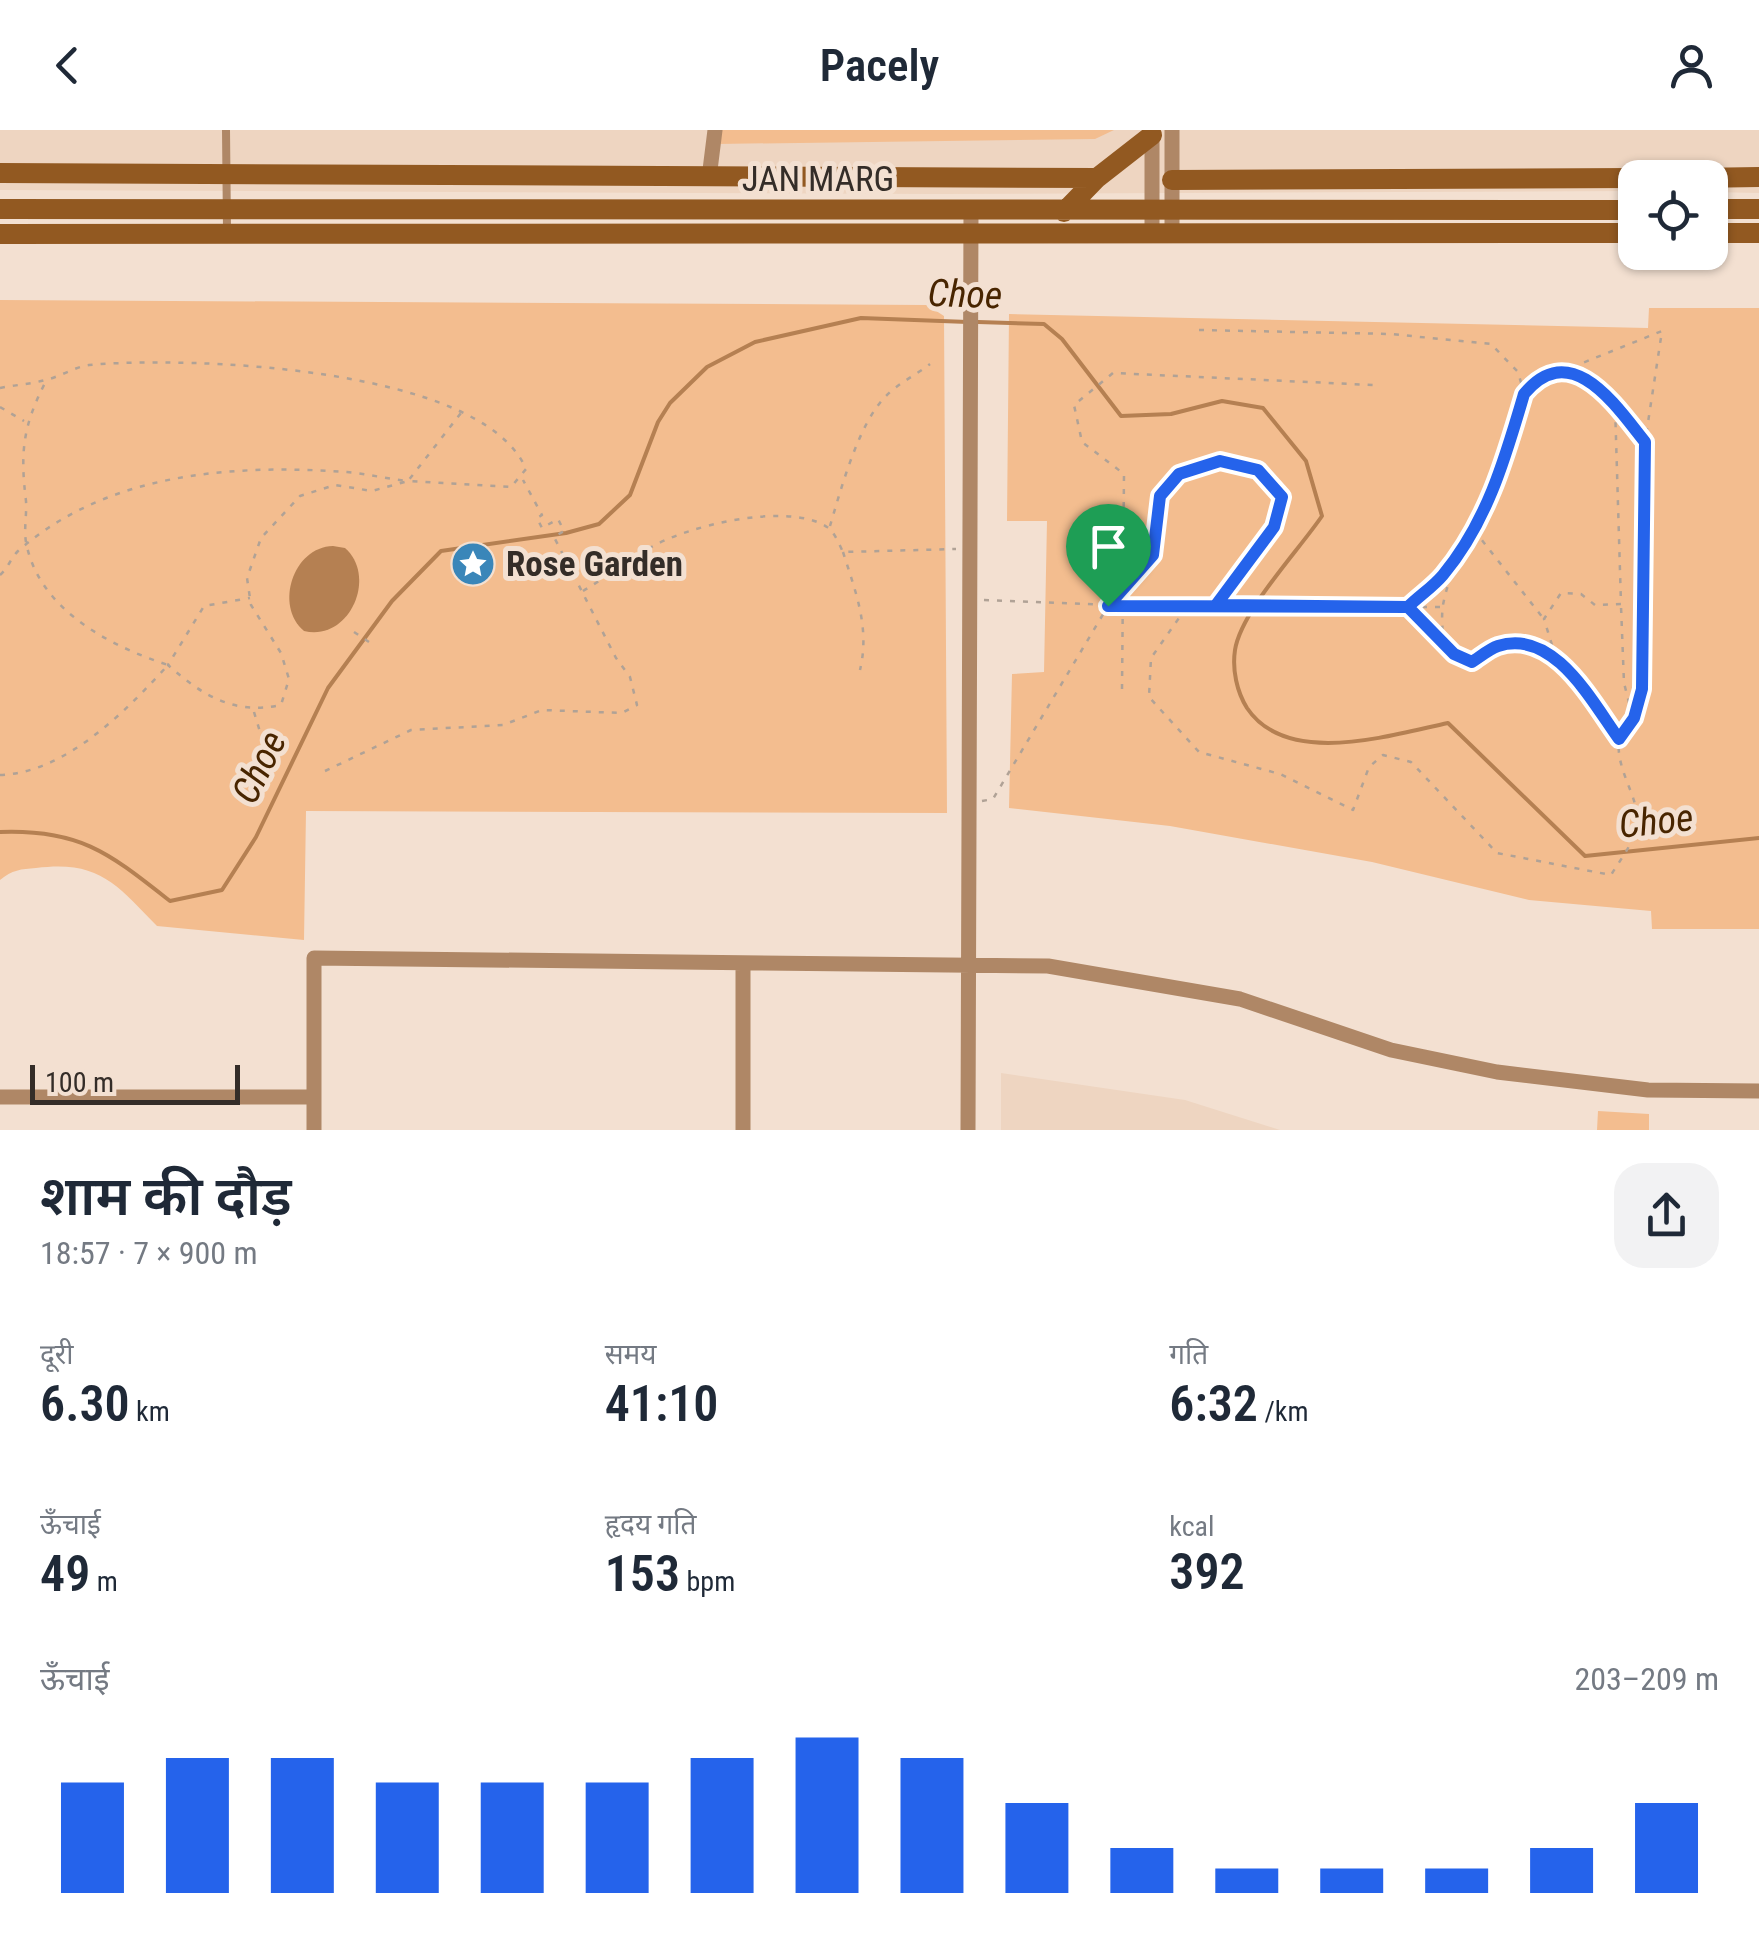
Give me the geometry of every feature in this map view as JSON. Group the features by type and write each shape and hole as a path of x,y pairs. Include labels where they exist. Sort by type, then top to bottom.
{"main road":[{"path":"1064,212 1097,178 1159,132"},
{"path":"0,173 1097,178"},
{"path":"844,178 890,212"},
{"path":"1172,180 1618,178"},
{"path":"1728,178 1759,178"},
{"name":"JAN MARG","path":"0,209 1618,210"},
{"path":"1728,210 1759,209"},
{"path":"1728,234 1759,233"},
{"name":"JAN MARG","path":"0,234 1618,234"}],"street":[{"path":"709,178 715,130"},
{"path":"1159,132 1172,180 1162,212"},
{"path":"1159,132 1162,234"},
{"path":"968,1130 971,212"},
{"path":"314,1130 314,958 1048,966 1240,999 1392,1050 1496,1072 1648,1090 1759,1091"},
{"path":"743,964 743,1130"},
{"path":"0,1097 314,1097"}],"lane":[{"path":"226,130 227,234"}],"path":[{"path":"1199,330 1391,334 1492,344 1518,372 1524,394"},
{"path":"1186,608 1151,658 1149,697 1199,752 1280,774 1353,810 1369,768 1384,755 1411,762 1497,853 1611,875 1634,838 1638,820 1617,758 1619,739 1634,718 1642,689 1645,442 1662,331 1533,384 1524,394 1500,476 1474,530 1435,583 1408,607"},
{"path":"0,388 98,365 209,362 318,370 414,395 462,413 517,449 526,469 511,487 320,471 206,473 126,489 88,504 26,546 0,575"},
{"path":"829,528 843,483 875,411 886,396 930,364"},
{"path":"1560,372 1586,376 1645,442"},
{"path":"1122,689 1124,474 1082,442 1074,406 1113,373 1373,385"},
{"path":"46,380 25,422 21,476 26,502 26,546 51,598 126,651 168,665 211,696 254,711 281,705 289,679 281,653 250,598 247,578 261,538 300,496 335,485 372,491 408,481 462,413"},
{"path":"1615,405 1624,683 1634,718"},
{"path":"0,407 25,422"},
{"path":"969,802 993,799 1108,606 1153,555 1160,496 1179,474 1220,461 1258,470 1282,497 1274,527 1216,605"},
{"path":"324,771 412,730 504,725 542,710 622,714 637,705 630,677 616,658 554,537 564,531 558,519 542,528 537,518 542,515 522,478"},
{"path":"581,591 650,547 703,527 769,516 800,516 829,528 843,552 864,620 866,646 860,670"},
{"path":"1474,530 1544,619 1556,658 1619,739"},
{"path":"843,552 970,548"},
{"path":"1443,644 1442,608 1459,553"},
{"path":"1544,619 1561,593 1581,594 1595,604 1621,604"},
{"path":"0,775 52,762 119,713 168,665 204,606 250,598"},
{"path":"970,600 1186,608 1442,608"},
{"path":"1408,607 1454,654 1472,662 1498,646 1526,643 1556,658"},
{"path":"354,632 372,644"},
{"path":"254,711 273,775"}],"shaded area":[{"path":"0,130 1759,130 1759,193 1728,192 1728,160 1618,160 1618,191 936,194 0,190"},
{"path":"716,130 1114,130 1095,139 716,144"},
{"name":"Rose Garden","path":"0,300 927,305 944,316 947,813 306,811 304,940 157,926 105,878 76,868 21,870 0,880"},
{"path":"1649,308 1759,308 1759,929 1652,929 1651,911 1529,900 1372,862 1170,826 1009,808 1012,674 1044,672 1047,521 1007,521 1009,314 1648,328"},
{"path":"333,546 345,548 355,560 359,575 354,605 334,627 320,632 304,631 290,607 292,580 307,556"},
{"path":"1001,1073 1185,1100 1280,1130 1001,1130"},
{"path":"1598,1111 1649,1114 1649,1130 1597,1130"}],"waterway":[{"name":"Choe","path":"0,832 28,832 74,840 130,870 170,901 222,890 256,837 328,688 392,601 441,551 566,533 599,524 630,495 658,422 670,403 707,367 755,342 861,318 968,322"},
{"name":"Choe","path":"978,322 1044,324 1062,339 1121,416 1171,414 1222,401 1263,408 1306,461 1322,516 1259,599 1235,650 1240,695 1265,726 1287,737 1341,742 1448,723 1585,856 1759,838"}],"place":[{"name":"Rose Garden","path":"473,564"}],"route":[{"path":"1108,606 1153,555 1160,496 1179,474 1220,461 1258,470 1282,497 1274,527 1216,605 1408,607 1442,575 1474,530 1500,476 1524,394 1533,384 1560,372 1586,376 1645,442 1642,689 1634,718 1619,739 1556,658 1526,643 1498,646 1472,662 1454,654 1408,607 1108,606"}]}
